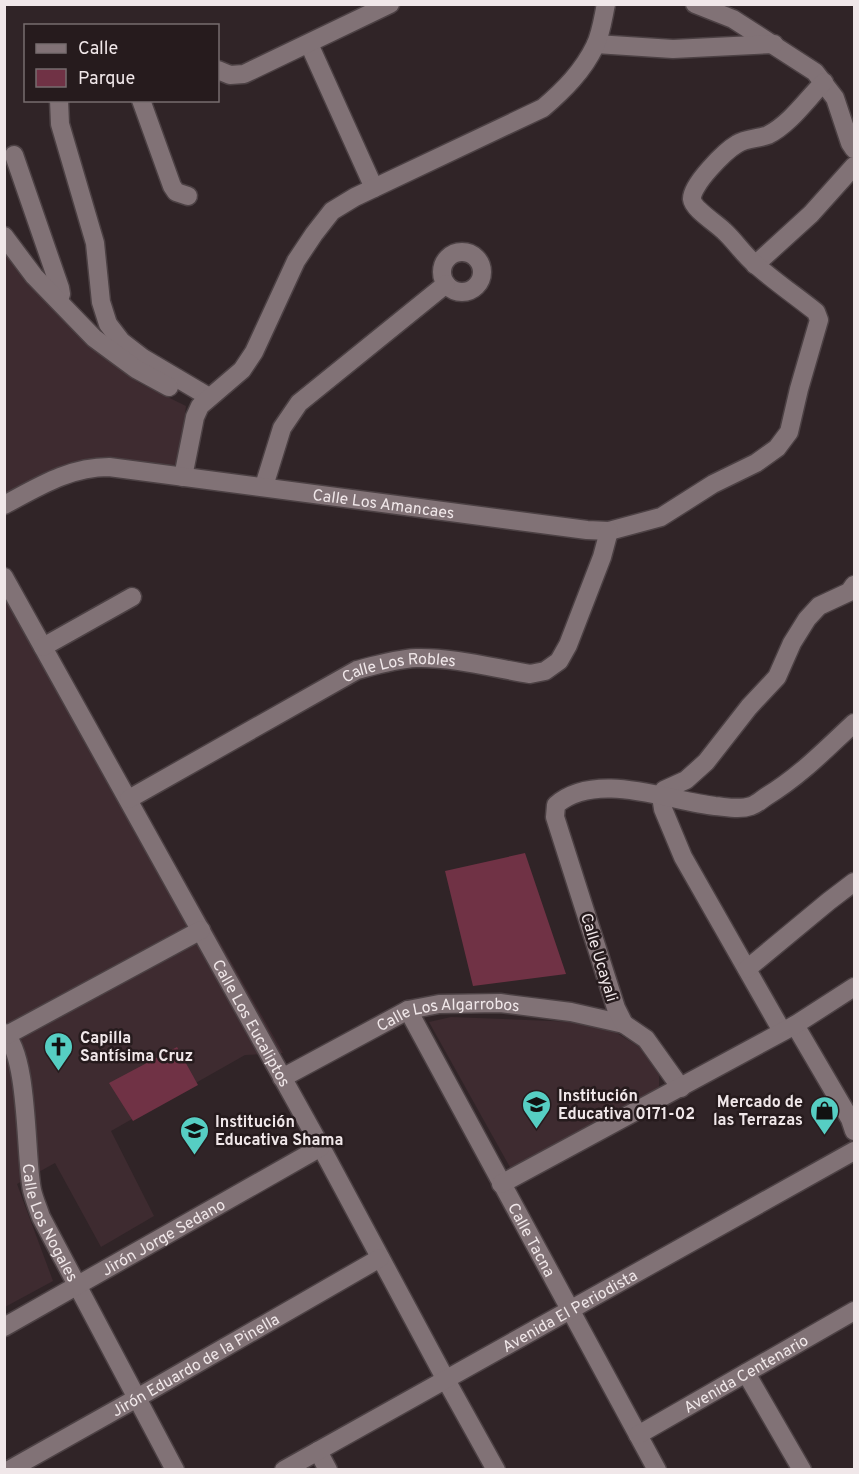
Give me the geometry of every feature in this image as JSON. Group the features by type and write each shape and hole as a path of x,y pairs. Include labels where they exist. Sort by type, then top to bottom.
{"street":[{"path":"219,70 230,75 244,75 390,4"},
{"path":"183,477 195,417 205,402 242,369 254,352 296,261 332,211 374,188 543,108 569,86 596,44 606,4"},
{"path":"694,4 733,19 814,72 835,98 850,143 855,149"},
{"path":"309,44 374,188"},
{"path":"596,44 673,49 774,44"},
{"path":"824,82 780,127 766,136 738,143 716,162 696,187 692,202 725,231 755,265 811,214 855,166"},
{"path":"59,102 60,124 95,243 101,302 108,324 121,340 143,358 205,402"},
{"path":"142,102 172,186 176,192 188,196"},
{"path":"14,155 60,288 59,300"},
{"path":"4,236 34,276 94,338 114,354 205,402"},
{"name":"Calle Los Amancaes","path":"4,505 59,476 92,467 264,486 609,531 661,518 713,484 756,463 777,448 789,432 819,320 816,312 755,265"},
{"path":"264,486 282,428 299,403 446,284"},
{"name":"Calle Los Robles","path":"129,799 357,670 415,658 439,659 530,674 545,671 559,661 568,645 602,557 609,531"},
{"name":"Calle Los Eucaliptos","path":"4,577 321,1147 496,1470"},
{"path":"855,585 849,592 819,606 792,643 777,677 749,707 706,762 686,780 664,790 662,796 663,809 683,857 747,969 850,1119 855,1131"},
{"path":"43,647 132,597"},
{"path":"662,796 717,806 737,808 751,806 789,783 855,723"},
{"name":"Calle Ucayali","path":"624,1024 610,990 555,818 556,806 565,798 598,789 643,792 662,796"},
{"path":"747,969 855,882"},
{"path":"6,1034 201,930"},
{"path":"501,1184 789,1028 855,987"},
{"name":"Calle Los Algarrobos","path":"282,1078 408,1010 439,1004 500,1003 572,1012 624,1024"},
{"name":"Calle Tacna","path":"408,1010 657,1470"},
{"path":"624,1024 646,1039 681,1088"},
{"name":"Calle Los Nogales","path":"6,1034 20,1069 32,1192 41,1217 175,1470"},
{"name":"Jirón Jorge Sedano","path":"4,1327 321,1147"},
{"name":"Avenida El Periodista","path":"284,1470 855,1151"},
{"name":"Jirón Eduardo de la Pinella","path":"9,1470 380,1258"},
{"name":"Avenida Centenario","path":"638,1435 855,1311"},
{"path":"746,1373 802,1470"},
{"path":"318,1451 328,1470"}],"shaded area":[{"path":"4,245 103,355 139,383 186,406 177,483 97,475 59,483 5,513"},
{"path":"4,562 283,1053 245,1055 111,1131 154,1216 101,1247 55,1163 17,1184 53,1281 5,1307"},
{"name":"Institución Educativa 0171-02","path":"451,1017 601,1023 639,1047 659,1075 659,1089 511,1169 429,1022"}],"green space":[{"path":"525,853 566,974 473,986 445,871"},
{"path":"177,1047 198,1085 133,1121 109,1083"}],"place":[{"name":"Capilla Santísima Cruz","path":"59,1072"},
{"name":"Institución Educativa 0171-02","path":"537,1130"},
{"name":"Mercado de las Terrazas","path":"824,1136"},
{"name":"Institución Educativa Shama","path":"194,1156"}]}
